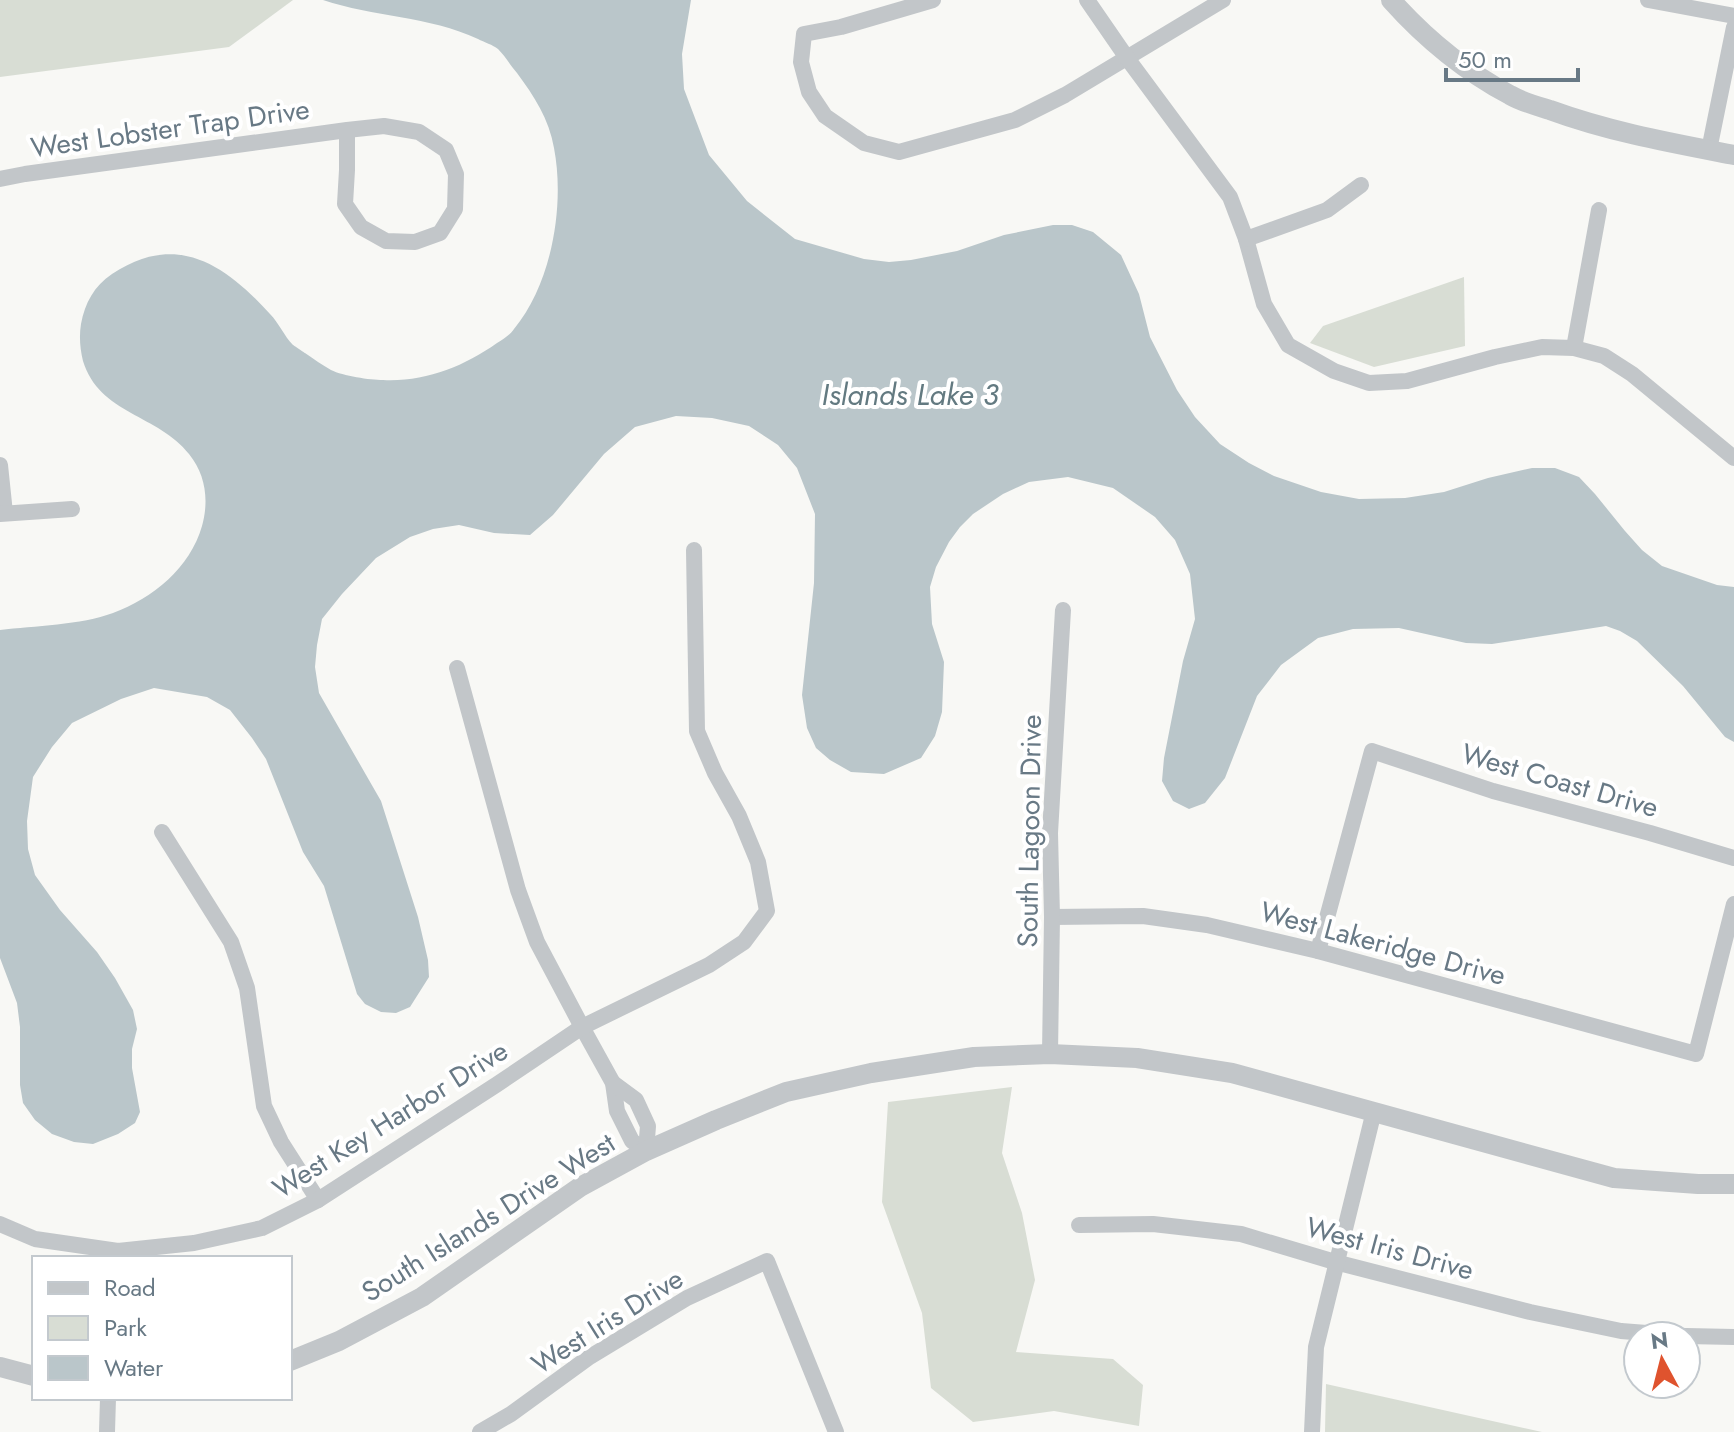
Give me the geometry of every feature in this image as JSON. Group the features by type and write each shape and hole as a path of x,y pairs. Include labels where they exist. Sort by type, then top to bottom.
{"street":[{"path":"933,0 841,27 804,34 801,62 809,92 825,116 864,143 899,152 1015,120 1065,95 1223,0"},
{"path":"1087,0 1230,197 1246,239 1264,304 1288,345 1334,371 1369,383 1407,381 1542,347 1574,348 1604,356 1632,374 1734,458"},
{"path":"1391,0 1416,28 1511,97 1630,135 1734,155"},
{"path":"1648,0 1734,16"},
{"path":"1709,150 1734,27"},
{"name":"West Lobster Trap Drive","path":"0,179 347,130 384,126 419,132 446,150 456,174 455,209 440,233 415,242 386,241 361,227 345,204 347,130"},
{"path":"1246,239 1327,210 1361,185"},
{"path":"1574,348 1599,210"},
{"path":"0,465 2,514 72,509"},
{"name":"West Key Harbor Drive","path":"0,1224 35,1239 118,1251 194,1243 262,1228 318,1200 582,1027 709,965 744,942 767,911 758,862 697,731 694,550"},
{"name":"South Lagoon Drive","path":"1050,1054 1050,833 1063,610"},
{"path":"457,668 518,890 537,942 613,1083 636,1100 648,1126 646,1151"},
{"name":"West Coast Drive","path":"1318,951 1372,751 1493,791 1734,858"},
{"path":"162,832 231,942 247,988 264,1106 281,1142 318,1200"},
{"name":"West Lakeridge Drive","path":"1052,917 1143,916 1207,925 1318,951 1696,1054 1734,904"},
{"name":"South Islands Drive West","path":"292,1360 339,1341 422,1297 580,1187 646,1151 786,1092 871,1073 974,1057 1050,1054 1137,1058 1218,1071 1614,1178 1734,1184"},
{"path":"1312,1432 1316,1347 1374,1111"},
{"name":"West Iris Drive","path":"1079,1225 1153,1224 1241,1234 1335,1262 1622,1331"},
{"name":"West Iris Drive","path":"480,1432 511,1414 588,1358 687,1298 767,1261 836,1432"},
{"name":"West Iris Drive","path":"1702,1336 1734,1337"},
{"path":"0,1367 32,1375"},
{"path":"107,1432 108,1400"}],"green space":[{"path":"0,0 293,0 229,47 0,77"},
{"path":"1464,277 1465,346 1374,367 1310,343 1323,326"},
{"path":"1012,1087 1002,1153 1022,1213 1035,1280 1016,1352 1113,1359 1143,1385 1139,1426 1054,1411 973,1422 931,1388 922,1313 882,1202 888,1102"},
{"path":"1326,1384 1542,1432 1325,1432"}],"water":[{"name":"Islands Lake 3","path":"323,0 691,0 682,54 684,89 709,155 747,201 795,239 864,259 889,262 957,251 1004,235 1053,225 1072,225 1093,232 1121,255 1139,294 1150,337 1177,390 1195,417 1220,444 1274,476 1321,492 1359,499 1405,498 1444,492 1532,468 1555,468 1579,477 1642,550 1662,566 1717,585 1734,587 1734,742 1725,737 1683,686 1637,641 1606,626 1492,644 1466,643 1399,628 1353,629 1318,638 1281,665 1257,696 1225,778 1205,803 1189,809 1173,801 1162,781 1183,661 1195,619 1190,574 1175,540 1155,517 1113,488 1068,477 1029,482 1003,494 960,527 936,567 930,587 932,624 944,662 942,712 935,736 921,758 884,774 851,772 816,748 807,728 802,695 814,583 815,514 797,468 778,445 749,426 712,418 676,416 635,427 604,454 553,515 530,535 494,533 459,525 410,537 376,558 322,619 315,667 319,693 381,801 418,917 428,960 429,977 410,1007 396,1013 381,1012 365,1004 357,994 324,886 303,852 266,759 230,710 207,697 154,688 121,699 72,723 33,777 27,821 28,849 35,875 60,910 97,952 133,1010 137,1029 132,1049 132,1068 140,1112 135,1123 93,1144 74,1142 52,1134 35,1120 23,1103 17,1003 0,958 0,630 87,620 113,613 142,599 168,580 189,555 202,526 205,507 202,479 189,454 162,430 116,403 91,379 83,361 80,329 91,296 112,274 135,261 157,255 198,259 217,268 253,296 293,345 331,370 349,376 399,380 429,376 457,366 510,333 538,289 552,243 558,194 552,137 535,99 498,49 459,31"}]}
